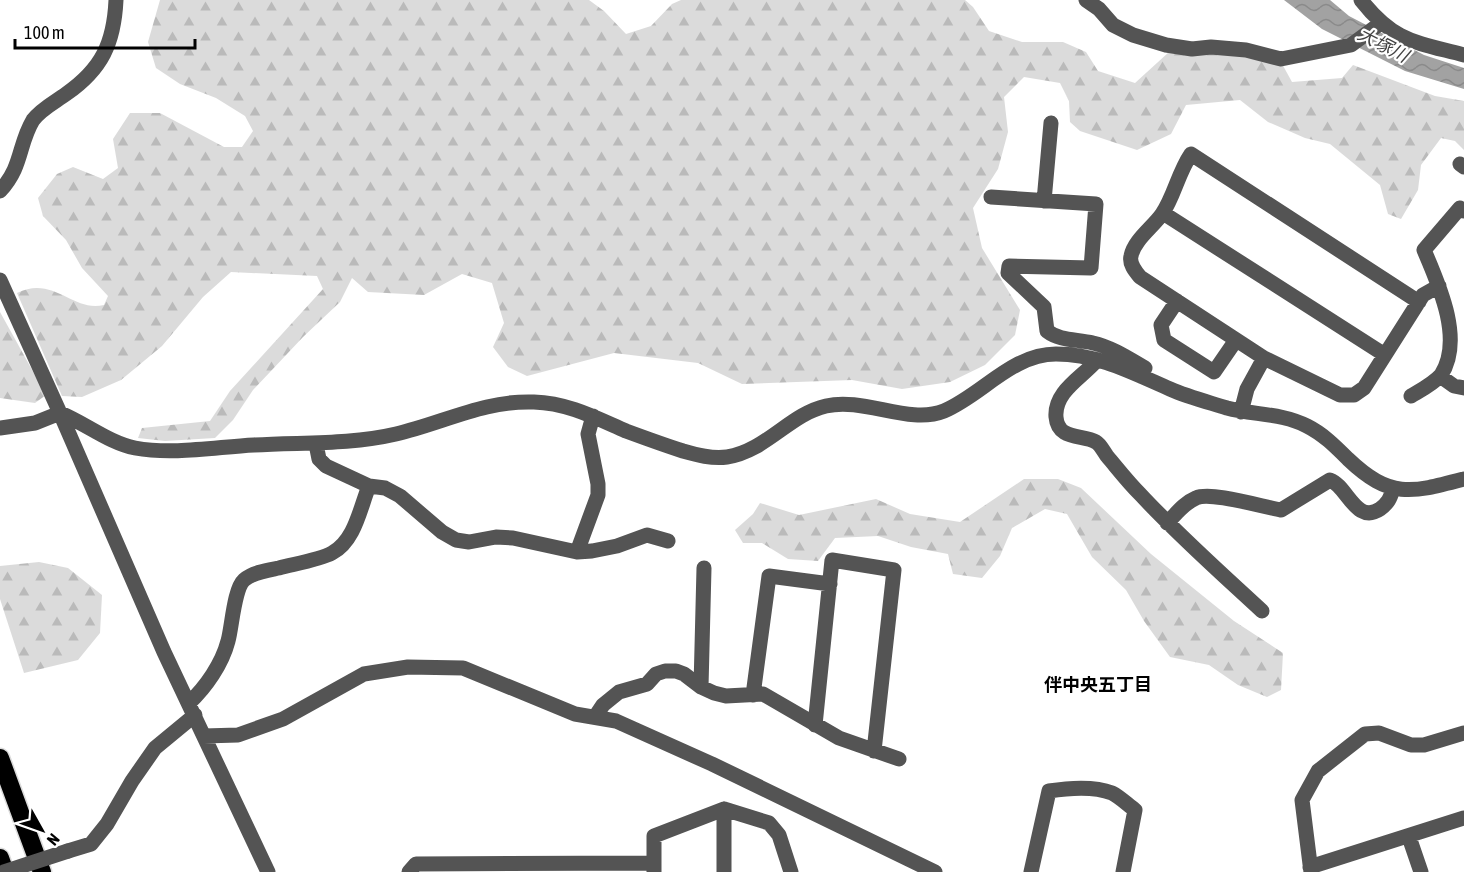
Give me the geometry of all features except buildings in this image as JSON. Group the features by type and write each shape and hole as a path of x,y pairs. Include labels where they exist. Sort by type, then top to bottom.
{"highway":[{"path":"0,758 42,872"},
{"path":"0,858 4,872"},
{"path":"0,867 4,872"}],"street":[{"path":"108,0 132,0"},
{"path":"0,191 10,181 18,165 34,120 46,107 88,77 100,61 115,26 116,0"},
{"path":"1086,0 1099,9 1113,25 1133,35 1166,45 1192,49 1246,51 1281,59 1350,45 1379,25"},
{"path":"1360,0 1379,25 1403,38 1464,55"},
{"path":"1044,201 1051,123"},
{"path":"1419,302 1191,154 1181,168 1163,213 1136,244 1131,256 1132,266 1140,277 1264,358 1340,395 1354,395 1364,388 1419,302 1423,295 1439,286"},
{"path":"991,197 1096,204 1091,268 1009,266 1008,273 1044,307 1047,331 1055,337 1094,343 1121,354 1150,370 1149,379"},
{"path":"1411,396 1440,376 1448,366 1459,324 1439,286 1424,250 1460,208 1464,211"},
{"path":"1163,213 1385,355"},
{"path":"0,280 164,652 268,872"},
{"path":"1177,301 1161,326 1164,340 1214,372 1236,340"},
{"path":"0,428 35,423 60,413 130,447 159,451 316,444 354,442 398,433 498,403 535,402 568,406 664,445 702,456 726,457 749,450 770,439 823,406 847,403 914,414 939,413 962,402 996,376 1025,361 1053,354 1085,356 1121,366 1173,390 1241,411 1286,417 1307,426 1328,440 1374,480 1393,489 1411,491 1464,479"},
{"path":"1241,411 1246,389 1264,358"},
{"path":"1097,360 1088,371 1070,385 1059,401 1056,418 1062,429 1074,437 1095,441 1167,523 1262,611"},
{"path":"1440,376 1454,386 1464,388"},
{"path":"578,552 598,495 588,434 593,416"},
{"path":"316,444 320,459 326,466 369,486 385,488 400,496 442,532 456,540 470,542 496,537 513,538 578,552 617,546 646,535 668,541"},
{"path":"1167,523 1183,507 1198,497 1212,496 1281,510 1330,480 1335,482 1356,508 1366,512 1377,511 1389,501 1393,489"},
{"path":"4,872 91,844 107,824 132,781 155,748 192,709 198,695 220,664 228,643 238,592 244,580 256,574 332,554 350,536 369,486"},
{"path":"815,724 832,560 894,570 874,751"},
{"path":"701,687 704,568"},
{"path":"753,695 770,569 830,584"},
{"path":"204,736 238,735 283,719 364,674 408,667 463,668 575,714 616,721 712,764 935,872"},
{"path":"595,717 603,705 619,692 647,684 657,674 666,671 684,674 701,687 726,696 763,694 839,738 899,759"},
{"path":"1463,735 1424,745 1411,745 1379,733 1365,735 1318,771 1302,800 1310,870 1464,818"},
{"path":"1031,872 1049,791 1063,789 1100,790 1114,794 1135,810 1122,872"},
{"path":"724,809 724,872"},
{"path":"409,872 416,864 654,868 654,836 724,809 769,823 779,835 791,872"},
{"path":"1409,837 1421,872"}],"green space":[{"path":"160,0 589,0 604,11 626,34 651,26 672,4 681,0 965,0 973,7 989,31 1022,42 1063,42 1086,52 1098,71 1135,83 1169,52 1219,51 1281,62 1292,82 1342,78 1353,65 1435,96 1464,101 1464,150 1455,141 1441,138 1421,165 1418,190 1401,219 1388,214 1380,185 1330,144 1305,138 1268,122 1240,100 1186,105 1171,134 1137,150 1080,131 1070,122 1069,101 1060,83 1024,77 1004,97 1008,132 998,169 973,208 982,248 1020,310 1015,335 985,365 950,382 902,389 852,380 742,384 698,363 614,353 527,376 508,367 493,347 504,323 492,283 462,274 424,295 368,292 352,278 340,302 253,390 233,420 215,438 165,441 138,438 142,428 210,421 230,391 323,289 317,276 231,272 203,297 162,346 121,380 82,397 62,396 17,293 42,288 93,306 104,305 108,296 82,268 66,240 43,216 38,198 57,174 73,167 103,179 118,168 113,139 130,113 160,113 224,147 242,147 253,131 245,116 216,98 180,84 156,68 148,42"},
{"path":"0,312 46,395 35,403 0,398"},
{"path":"1024,479 1058,479 1081,488 1151,554 1234,621 1283,653 1281,690 1267,697 1238,685 1209,665 1170,657 1144,621 1126,590 1092,557 1067,514 1045,509 1012,528 1000,556 982,578 953,574 948,554 911,547 878,536 835,538 818,561 788,559 762,543 743,543 735,530 753,514 760,503 799,515 876,499 910,514 960,522"},
{"path":"39,562 68,568 102,595 100,633 78,660 24,673 0,599 0,566"}],"water":[{"name":"大塚川","path":"1284,0 1330,0 1349,16 1424,55 1464,68 1464,89 1405,71 1322,29"}],"district":[{"name":"伴中央五丁目","path":"1098,685"}]}
